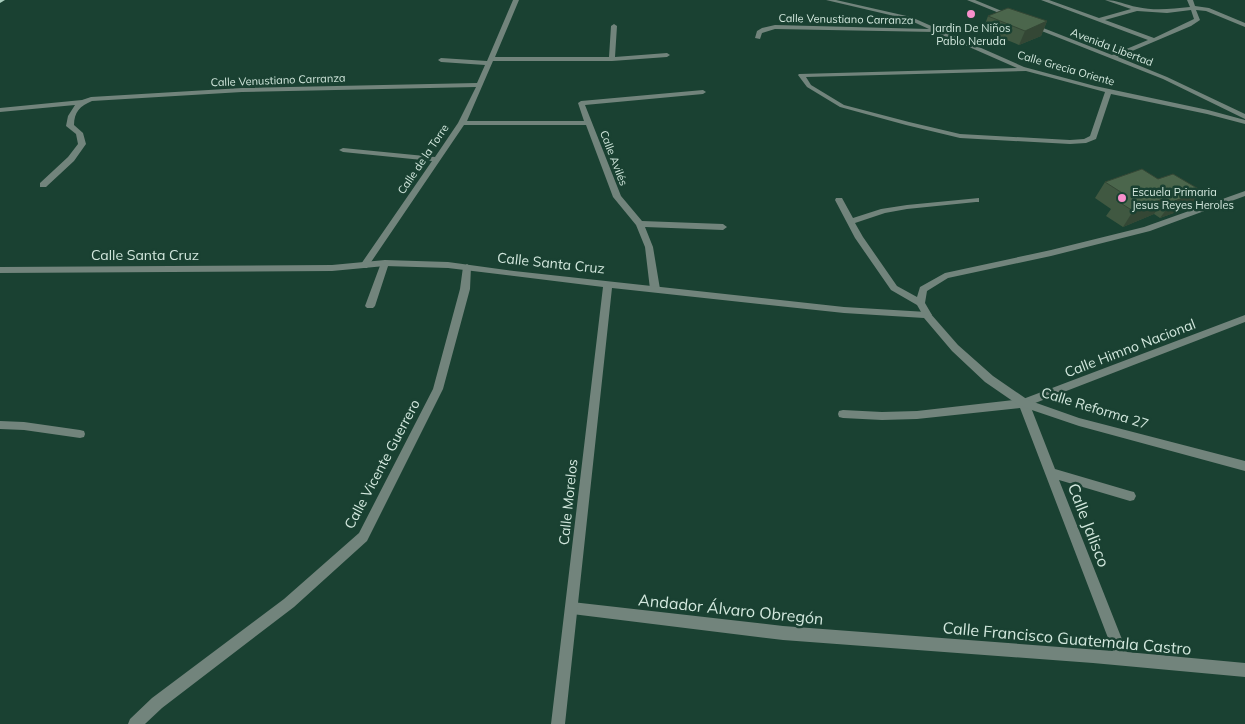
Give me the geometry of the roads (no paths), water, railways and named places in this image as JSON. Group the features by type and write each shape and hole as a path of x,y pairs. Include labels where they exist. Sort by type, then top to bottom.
{"street":[{"name":"Calle de la Torre","path":"364,266 462,123 516,0"},
{"name":"Calle Grecia Oriente","path":"829,0 909,18 1030,70 1109,91 1208,112 1245,122"},
{"path":"970,0 1016,18"},
{"path":"1044,0 1154,40"},
{"path":"1108,0 1138,9 1167,11 1193,8 1207,9 1245,25"},
{"path":"1113,57 1196,20 1190,0"},
{"path":"1099,20 1138,9"},
{"name":"Avenida Libertad","path":"1025,22 1165,78 1245,117"},
{"path":"612,59 614,26"},
{"name":"Calle Venustiano Carranza","path":"758,38 759,32 775,27 939,32"},
{"path":"441,60 612,59 667,55"},
{"path":"1030,70 801,75 809,86 842,106 908,124 960,136 1070,142 1086,141 1093,137 1109,91"},
{"name":"Calle Venustiano Carranza","path":"0,110 80,103 101,97 233,90 480,85"},
{"path":"589,123 581,103 704,92"},
{"path":"43,185 71,159 82,144 79,132 70,126 69,118 80,103"},
{"name":"Calle Avilés","path":"462,123 589,123 608,178 618,196 640,224 649,247 655,289"},
{"path":"343,150 437,159"},
{"path":"920,303 923,289 945,276 1051,253 1147,229 1245,193"},
{"path":"839,200 850,222 894,288 920,303 927,315 955,348 989,379 1024,403"},
{"path":"850,222 884,211 976,200"},
{"path":"640,224 723,226"},
{"path":"370,306 385,263"},
{"name":"Calle Santa Cruz","path":"0,270 324,268 385,263 448,264 844,310 927,315"},
{"name":"Calle Vicente Guerrero","path":"135,724 157,703 289,603 363,537 438,389 465,288 467,267"},
{"name":"Calle Morelos","path":"558,724 608,284"},
{"name":"Calle Himno Nacional","path":"1024,403 1245,318"},
{"name":"Calle Reforma 27","path":"843,414 917,415 1024,403 1079,422 1245,466"},
{"name":"Calle Jalisco","path":"1024,403 1122,658"},
{"path":"0,425 24,426 80,434"},
{"path":"1052,473 1130,496"},
{"name":"Andador Álvaro Obregón","path":"572,608 784,633 887,641"},
{"name":"Calle Francisco Guatemala Castro","path":"887,641 1122,658 1245,670"}],"place":[{"name":"Jardin De Niños Pablo Neruda","path":"971,14"},
{"name":"Escuela Primaria Jesus Reyes Heroles","path":"1122,198"}]}
